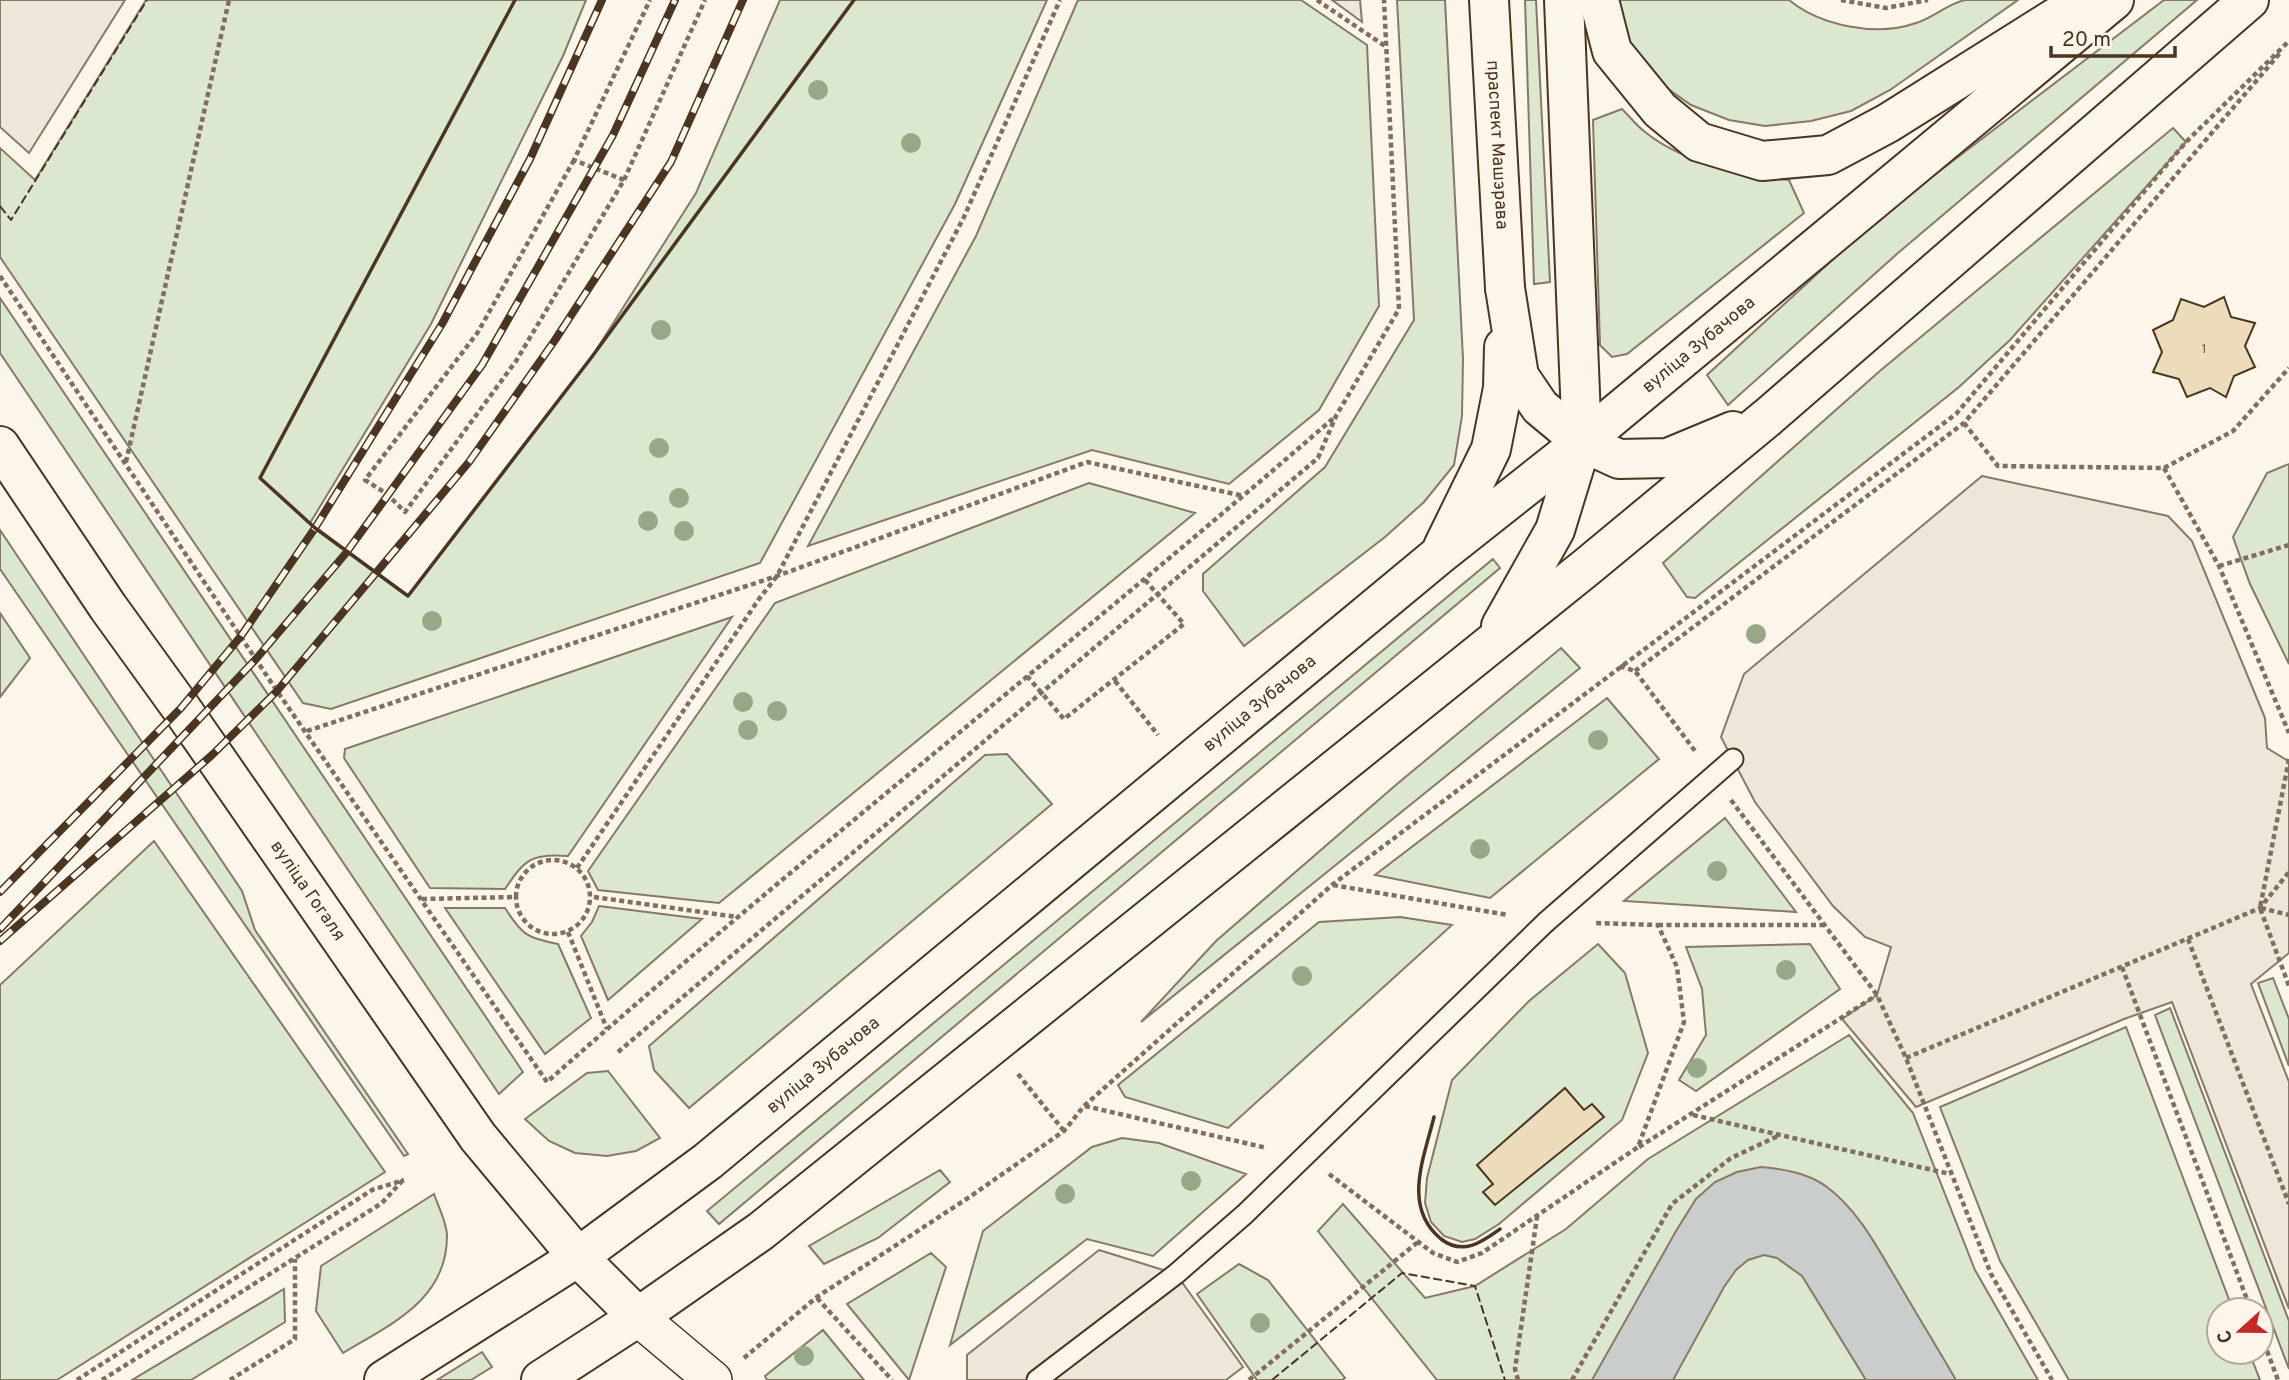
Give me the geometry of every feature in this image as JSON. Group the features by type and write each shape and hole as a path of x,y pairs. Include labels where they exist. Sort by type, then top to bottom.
{"main road":[{"name":"праспект Машэрава","path":"1489,0 1505,288"},
{"path":"1492,643 1555,530 1582,442 1564,0"},
{"path":"1599,0 1612,51 1660,110 1699,142 1762,161 1828,155 1888,123 2084,0"},
{"name":"вуліца Зубачова","path":"384,1380 578,1257 708,1161 2114,0"},
{"path":"541,1380 638,1317 761,1231 1492,643 1768,417 2249,0"},
{"path":"1505,288 1519,376 1540,407 1582,442 1619,459 1668,458 1768,417"},
{"path":"1439,555 1491,449 1503,388 1505,288"},
{"name":"вуліца Гогаля","path":"0,446 108,607 478,1137 578,1257 638,1317"}],"street":[{"path":"638,1317 713,1380"}],"lane":[{"path":"1037,1380 1176,1274 1306,1157 1429,1033 1545,922 1733,759"}],"path":[{"path":"125,463 229,0"},
{"path":"650,0 574,160 478,332 365,480 387,494 405,512 516,361 624,180 705,0"},
{"path":"577,868 777,576 964,217 1060,0"},
{"path":"1317,0 1386,46"},
{"path":"618,1052 1318,458 1336,416 1399,309 1384,0"},
{"path":"1841,0 1886,8 1928,0"},
{"path":"1635,671 1964,423 2289,42"},
{"path":"769,1337 817,1297 1064,1131 1084,1106 1332,885 1956,414 2186,142 2289,42"},
{"path":"574,160 624,180"},
{"path":"0,276 277,691 547,1082 737,917 1244,496 1336,416"},
{"path":"1964,423 1998,466 2164,468 2233,431 2289,368"},
{"path":"307,731 777,576 1087,462 1244,496"},
{"path":"2164,468 2219,566 2289,733"},
{"path":"2219,566 2289,545"},
{"path":"1027,676 1064,719 1184,624 1144,579"},
{"path":"1620,666 1635,671 1877,995 1906,1058 1991,1274 2052,1380"},
{"path":"1115,681 1183,767"},
{"path":"2289,759 2260,908 2289,986"},
{"path":"553,859 568,862 577,868 588,883 591,897 588,912 580,924 568,932 554,935 539,932 527,924 519,912 516,897 519,882 526,870 539,862 553,859"},
{"path":"1906,1058 2260,908 2289,872"},
{"path":"1332,885 1545,922 1825,925"},
{"path":"421,900 516,897"},
{"path":"594,897 737,917"},
{"path":"2260,908 2289,915"},
{"path":"1638,1147 1684,1022 1677,967 1658,925"},
{"path":"568,932 607,1029"},
{"path":"2188,939 2289,1204"},
{"path":"2122,967 2246,1296"},
{"path":"1084,1106 1306,1157 1433,1253 1457,1262 1482,1253 1638,1147 1877,995"},
{"path":"994,1044 1064,1131"},
{"path":"1691,1115 1951,1174"},
{"path":"1572,1380 1672,1204 1731,1158 1780,1135"},
{"path":"78,1380 372,1190 404,1180 382,1203 102,1380"},
{"path":"1518,1380 1515,1369 1537,1216"},
{"path":"1249,1380 1418,1242"},
{"path":"230,1380 295,1339 295,1258"},
{"path":"817,1297 891,1380"}],"green space":[{"path":"146,0 586,0 563,56 431,324 310,523 408,596 591,358 696,193 780,0 1047,0 955,204 760,563 331,709 303,703 0,257 0,148 35,180"},
{"path":"1078,0 1301,0 1367,45 1379,306 1319,410 1229,484 1092,450 808,546 976,236"},
{"path":"1397,0 1445,0 1463,359 1462,416 1454,465 1424,502 1385,537 1244,646 1203,591 1203,574 1325,467 1414,320"},
{"path":"1525,0 1536,0 1550,282 1534,284"},
{"path":"1611,0 1789,0 1817,17 1833,22 1867,29 1884,29 1916,23 1965,0 2018,0 1890,90 1851,111 1811,121 1765,126 1729,120 1691,105 1657,81 1623,35"},
{"path":"2164,0 2197,0 1898,253 1728,405 1707,375 1878,218"},
{"path":"1622,109 1645,132 1695,160 1733,171 1789,180 1804,213 1627,354 1612,357 1600,345 1593,120"},
{"path":"2173,128 2186,142 2010,340 1959,387 1695,598 1687,597 1663,563 1881,370"},
{"path":"0,298 523,1072 499,1094 0,353"},
{"path":"2289,464 2289,664 2250,584 2233,537 2267,473"},
{"path":"1089,483 1195,513 719,903 598,890 588,871 775,603"},
{"path":"0,530 242,891 255,930 408,1154 404,1156 0,569"},
{"path":"1493,559 1500,568 719,1224 707,1211"},
{"path":"0,613 30,658 0,697"},
{"path":"732,617 568,856 546,856 530,860 505,889 430,888 344,758 345,749"},
{"path":"1561,648 1580,668 1141,1022 1216,941 1397,784"},
{"path":"1607,698 1659,759 1490,898 1375,875"},
{"path":"1007,754 1052,804 689,1108 654,1070 649,1046 985,755"},
{"path":"1725,818 1796,912 1624,901"},
{"path":"154,841 385,1172 57,1380 0,1380 0,985"},
{"path":"599,906 702,919 608,1000 581,936 592,922"},
{"path":"445,908 505,908 526,934 558,944 591,1018 545,1054"},
{"path":"1400,917 1452,925 1228,1128 1125,1097 1118,1085 1319,922"},
{"path":"1598,944 1625,973 1648,1053 1622,1120 1499,1224 1475,1239 1462,1242 1444,1236 1431,1222 1425,1203 1427,1178 1452,1080 1529,1001"},
{"path":"1810,944 1840,989 1696,1091 1679,1080 1706,1035 1702,989 1686,947"},
{"path":"2273,978 2289,1019 2289,1066 2258,983"},
{"path":"2170,1008 2289,1321 2289,1369 2275,1332 2275,1296 2261,1296 2155,1015"},
{"path":"2126,1027 2228,1296 2205,1296 2205,1366 2254,1366 2260,1380 2069,1380 2000,1261 1940,1107"},
{"path":"1849,1035 1913,1113 1975,1270 2038,1380 1437,1380 1318,1231 1343,1204 1425,1298 1475,1286 1566,1229 1648,1159"},
{"path":"608,1071 660,1138 636,1151 607,1156 575,1153 549,1141 525,1119 587,1073"},
{"path":"1122,1138 1159,1143 1246,1174 1153,1256 1087,1239 950,1345 983,1231 1092,1147"},
{"path":"940,1170 950,1182 878,1238 824,1264 809,1246"},
{"path":"434,1194 447,1231 444,1258 438,1277 413,1308 343,1353 316,1311 321,1266"},
{"path":"931,1253 946,1267 909,1380 847,1304"},
{"path":"1239,1264 1268,1280 1345,1378 1257,1380 1197,1294"},
{"path":"284,1289 285,1322 191,1380 132,1380"},
{"path":"823,1330 864,1380 767,1380 765,1376"},
{"path":"482,1352 492,1367 471,1380 437,1380"}],"shaded area":[{"path":"0,0 125,0 29,153 0,127"},
{"path":"1332,0 1360,0 1362,22"},
{"path":"1982,476 2168,516 2192,541 2265,718 2267,748 2288,761 2289,953 2251,984 2289,1082 2289,1309 2172,1002 2124,1019 1916,1107 1842,1019 1877,995 1891,947 1865,937 1833,906 1755,802 1721,737 1744,674"},
{"path":"1761,1167 1812,1178 1827,1187 1849,1207 1875,1244 1956,1380 1866,1380 1802,1276 1777,1258 1764,1255 1748,1260 1736,1270 1673,1380 1592,1380 1696,1199 1715,1182 1737,1172"},
{"path":"1099,1250 1176,1274 1243,1367 1226,1380 967,1380 967,1355"}],"building":[{"path":"2224,297 2231,317 2255,323 2245,346 2255,367 2234,376 2226,397 2210,388 2187,397 2179,379 2153,372 2162,352 2153,330 2173,320 2181,299 2204,307"},
{"path":"1565,1088 1584,1110 1592,1104 1604,1117 1495,1205 1483,1192 1493,1184 1477,1165"}],"railway":[{"path":"0,892 181,708 241,636 315,528 442,324 530,159 602,0"},
{"path":"0,929 256,659 346,553 482,365 613,135 675,0"},
{"path":"0,941 212,755 277,691 469,462 555,340 671,162 743,0"}],"fence":[{"path":"0,206 11,220 147,0"},
{"path":"1272,1380 1402,1273 1475,1286 1505,1380"}],"wall":[{"path":"515,0 260,478 315,528 408,596 591,358 854,0"},
{"path":"1434,1117 1419,1181 1422,1212 1429,1226 1449,1244 1465,1247 1500,1229"}]}
